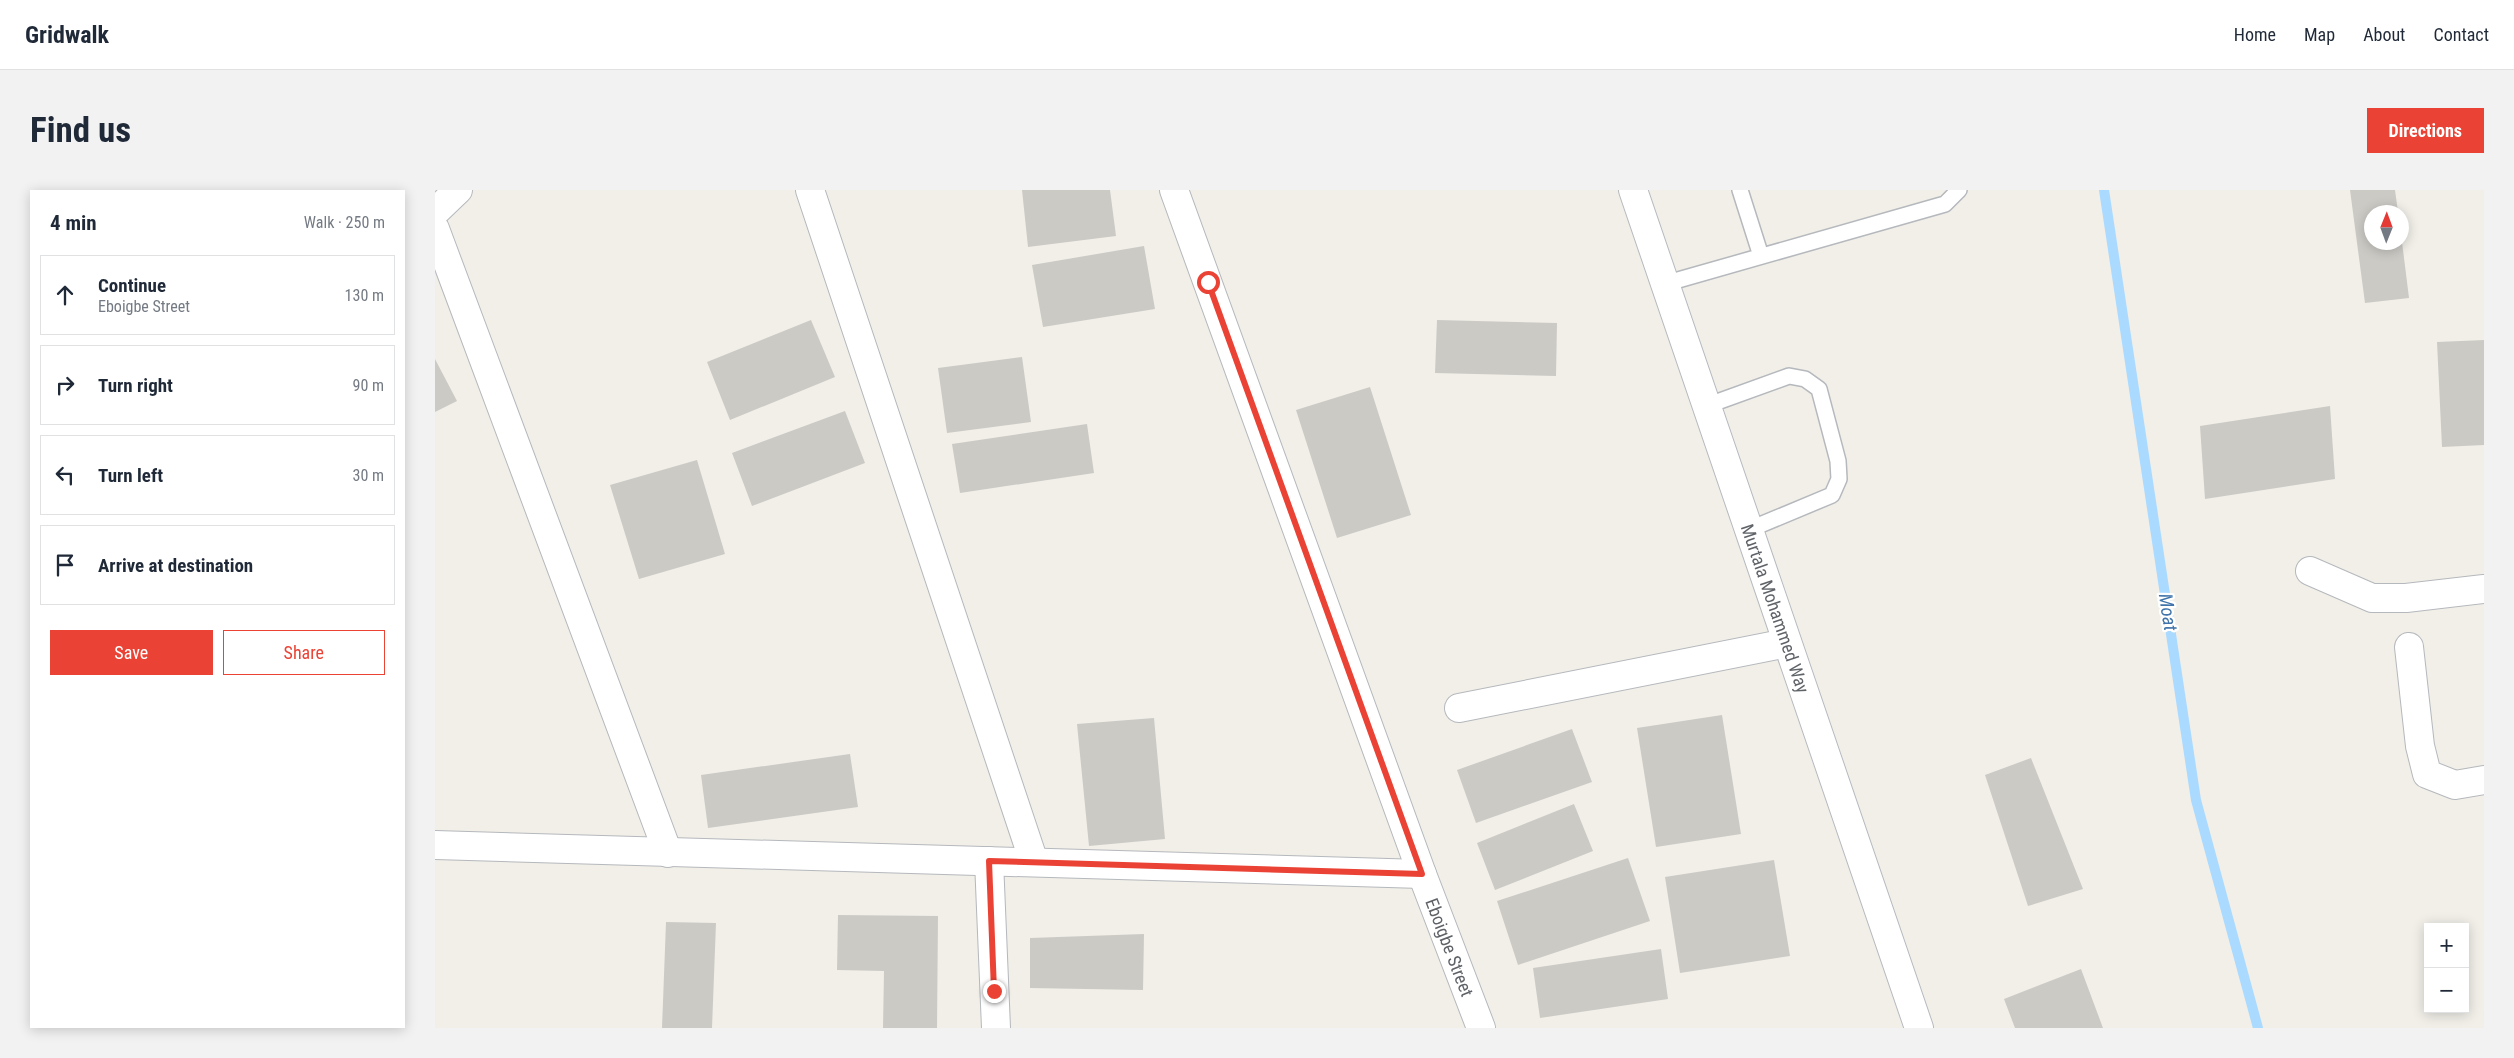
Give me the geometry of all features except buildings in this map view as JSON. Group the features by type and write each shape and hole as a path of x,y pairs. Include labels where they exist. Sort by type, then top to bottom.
{"street":[{"path":"810,190 1034,862"},
{"name":"Eboigbe Street","path":"1174,190 1422,874 1481,1028"},
{"name":"Murtala Mohammed Way","path":"1633,190 1663,284 1919,1028"},
{"path":"435,229 667,853"},
{"path":"2309,571 2372,598 2406,598 2484,589"},
{"path":"1459,708 1787,643"},
{"path":"2409,647 2420,746 2427,774 2455,784 2484,780"},
{"path":"435,845 1422,874"},
{"path":"989,861 996,1028"}],"lane":[{"path":"1739,190 1761,256"},
{"path":"1663,284 1945,204 1959,190"},
{"path":"1705,406 1789,376 1805,380 1819,389 1838,461 1839,479 1832,494 1748,530"}],"waterway":[{"name":"Moat","path":"2104,190 2196,800 2258,1028"}],"route":[{"path":"994,991 989,861 1422,874 1208,282"}]}
